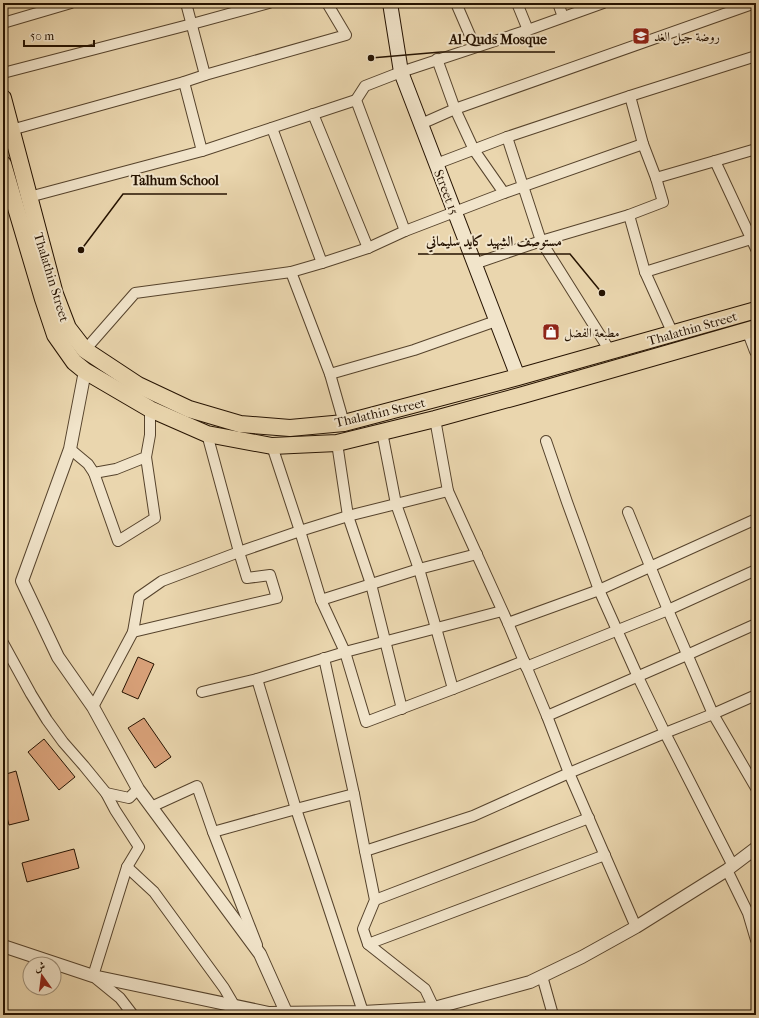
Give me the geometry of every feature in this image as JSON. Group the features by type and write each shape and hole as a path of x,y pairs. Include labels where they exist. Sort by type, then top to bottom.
{"main road":[{"name":"Street 15","path":"390,3 401,72 518,377"},
{"name":"Thalathin Street","path":"3,98 55,294 68,328 85,350 138,385 189,409 240,424 290,428 344,423 518,377 756,310"},
{"name":"Thalathin Street","path":"3,164 38,284 55,335 74,362 85,371 150,409 207,434 272,446 337,443 524,395 752,329"}],"street":[{"path":"3,23 71,3"},
{"path":"186,3 205,75"},
{"path":"3,73 268,3"},
{"path":"11,130 346,35 327,3"},
{"path":"456,3 475,47"},
{"path":"517,3 528,30"},
{"path":"558,3 563,17"},
{"path":"30,197 202,150 356,100 365,86 436,59 528,30 603,3"},
{"path":"421,124 456,109 755,3"},
{"path":"436,164 507,137 756,56"},
{"path":"436,59 474,150 504,193"},
{"path":"184,82 202,150"},
{"path":"474,264 629,215 663,202 656,178 643,144 630,96"},
{"path":"356,100 405,231"},
{"path":"313,114 368,248"},
{"path":"272,128 322,263"},
{"path":"507,137 541,242 610,351"},
{"path":"85,350 135,293 291,272 322,263 368,248 405,231 504,193 643,144"},
{"path":"656,178 756,149"},
{"path":"715,162 756,249"},
{"path":"629,215 645,272 673,334"},
{"path":"645,272 751,239"},
{"path":"291,272 330,374 344,423"},
{"path":"330,374 414,350 496,321"},
{"path":"752,329 756,351"},
{"path":"85,371 70,449 22,581 58,657 93,707 138,789 260,954"},
{"path":"70,449 88,464 94,473 118,541 155,518 146,457 150,435 150,409"},
{"path":"435,419 448,491 508,624 547,716 569,773 636,927"},
{"path":"382,432 396,504 419,569 453,689"},
{"path":"133,632 277,598 270,575 247,578 207,434"},
{"path":"546,441 599,590 638,677 752,912 756,940"},
{"path":"337,443 348,516 370,584 402,709"},
{"path":"272,446 321,600 345,652 366,722 453,689 618,631 756,570"},
{"path":"94,473 116,469 146,457"},
{"path":"93,707 133,632 139,597 162,581 300,531 348,516 448,491"},
{"path":"628,512 650,568 713,714 756,788"},
{"path":"508,624 599,590 650,568 756,518"},
{"path":"321,600 419,569 477,554"},
{"path":"202,692 257,679 345,652 502,611"},
{"path":"547,716 756,624"},
{"path":"3,643 47,720 63,742 106,793 115,810 140,847 127,868 93,976"},
{"path":"324,658 376,900 363,929 368,944 425,989 434,1008"},
{"path":"257,679 296,809 363,1012"},
{"path":"365,852 473,816 569,773 756,695"},
{"path":"151,807 197,786 260,954 286,1012"},
{"path":"106,793 130,798 138,789"},
{"path":"213,832 354,794"},
{"path":"376,900 589,818"},
{"path":"3,946 93,976 269,1013 363,1012 434,1008 530,982 582,957 636,927 730,868 756,848"},
{"path":"368,944 605,855"},
{"path":"127,868 154,892 224,988 234,1005"},
{"path":"93,976 120,998 133,1015"},
{"path":"542,976 552,1015"}],"building":[{"path":"138,657 154,664 138,699 122,692"},
{"path":"144,718 171,757 155,768 128,728"},
{"path":"44,739 75,777 59,790 28,752"},
{"path":"16,771 29,820 9,825 3,802 3,775"},
{"path":"74,849 79,868 27,882 22,863"}],"place":[{"name":"روضة جيل الغد","path":"641,36"},
{"name":"Al-Quds Mosque","path":"371,58"},
{"name":"Talhum School","path":"81,250"},
{"name":"مستوصف الشهيد كايد سليماني","path":"602,293"},
{"name":"مطبعة الفضل","path":"551,332"}]}
